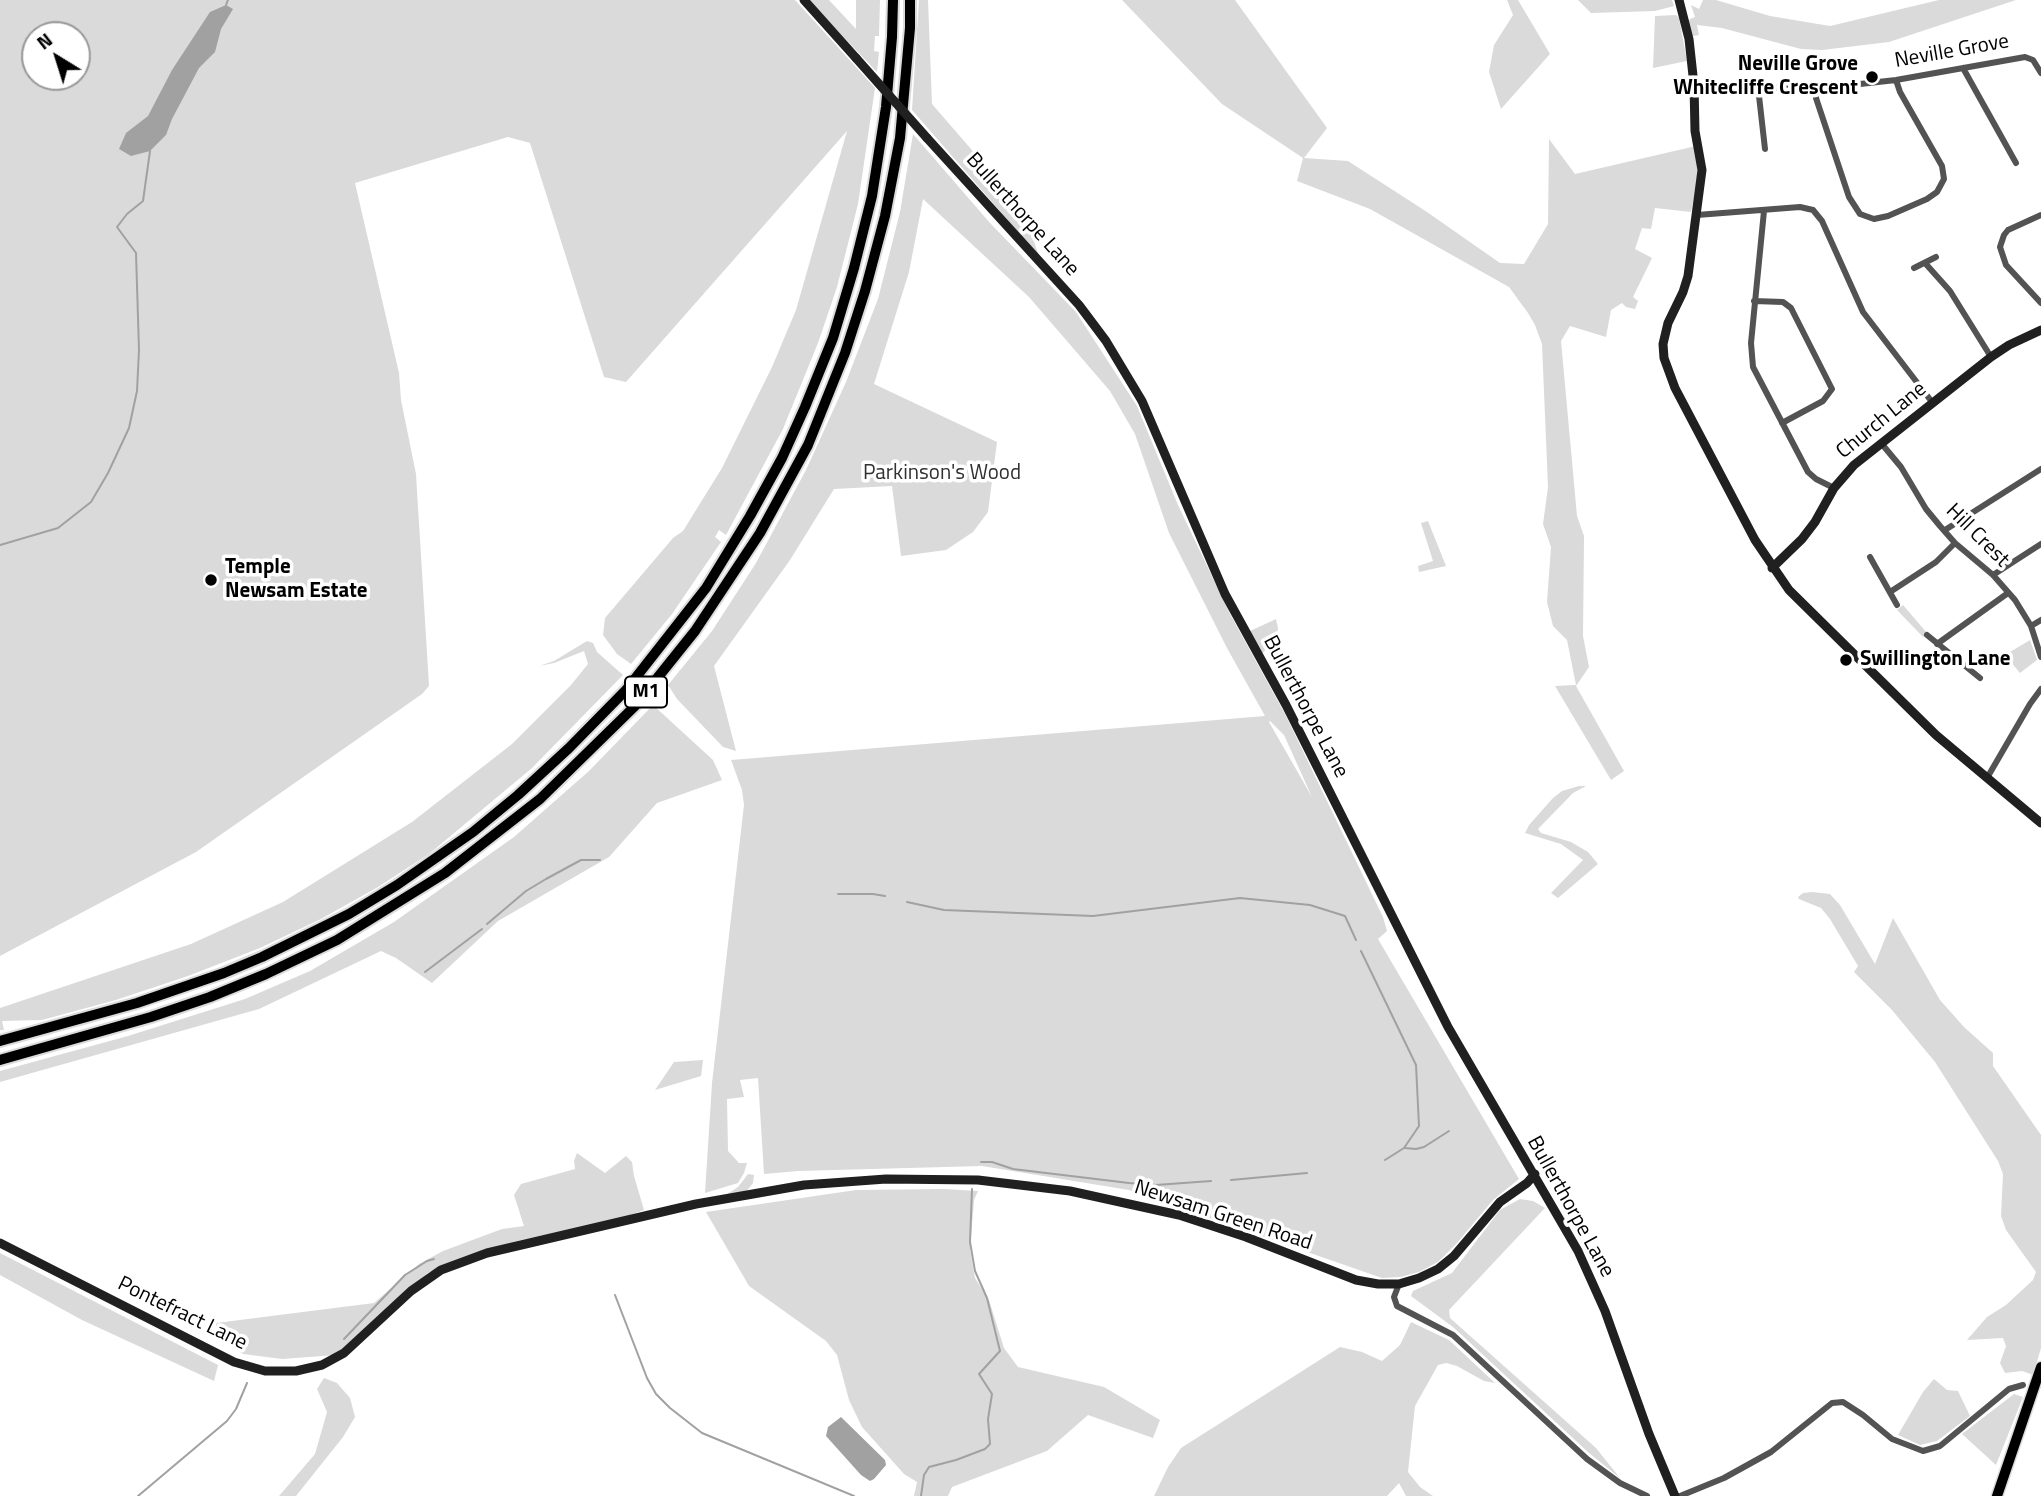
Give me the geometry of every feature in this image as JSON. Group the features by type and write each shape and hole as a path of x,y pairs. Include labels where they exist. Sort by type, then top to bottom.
{"highway":[{"name":"M1","path":"0,1041 136,1003 224,973 349,914 397,886 473,832 569,748 626,690 706,588 750,516 793,433 832,338 854,268 872,195 886,107 892,0"},
{"name":"M1","path":"0,1060 151,1017 210,997 337,940 445,873 540,799 634,707 695,631 760,533 808,445 845,354 885,216 900,138 910,0"}],"main road":[{"path":"1997,1496 2041,1367"}],"street":[{"name":"Bullerthorpe Lane","path":"804,0 1079,305 1129,378 1147,411 1225,594 1286,705 1448,1027 1578,1251 1592,1280 1649,1434 1677,1496"},
{"path":"1679,0 1687,26 1694,85 1695,131 1702,170 1688,276 1668,323 1663,344 1664,358 1675,388 1772,568 1789,590 1821,625 1936,735 2041,823"},
{"name":"Neville Grove","path":"1694,85 1815,89 1896,80 2025,57 2032,60 2041,73"},
{"path":"1963,68 2016,163"},
{"path":"1815,89 1849,197 1860,214 1874,219 1888,216 1927,199 1937,192 1944,179 1942,166 1900,92 1896,80"},
{"path":"1758,87 1765,149"},
{"path":"1697,215 1800,207 1818,215 1863,312 1932,402"},
{"path":"1764,211 1751,359 1756,374 1808,472 1834,488"},
{"path":"2041,215 2008,230 2000,247 2006,265 2041,303"},
{"path":"1914,268 1936,257"},
{"path":"1925,263 1950,291 1991,357"},
{"path":"1755,301 1783,302 1791,308 1832,388 1823,401 1782,423"},
{"name":"Church Lane","path":"1772,568 1802,539 1834,488 1854,465 1991,357 2041,330"},
{"name":"Hill Crest","path":"1881,443 1901,467 1932,518 1955,543 1993,576 2021,609 2031,626 2041,657"},
{"path":"1945,530 2041,469"},
{"path":"1889,592 1936,562 1955,543"},
{"path":"1993,576 2041,544"},
{"path":"1870,557 1897,605"},
{"path":"1937,643 2008,593"},
{"path":"2031,626 2041,620"},
{"path":"1927,635 1980,678"},
{"path":"1987,778 2029,704 2041,689"},
{"path":"1535,1174 1527,1184 1500,1202 1454,1256 1438,1269 1399,1284 1394,1297 1397,1306 1453,1335 1587,1459 1620,1483 1647,1496"},
{"name":"Newsam Green Road","path":"696,1204 804,1185 886,1179 1014,1183 1100,1197 1179,1215 1257,1241 1356,1280 1399,1284"},
{"name":"Pontefract Lane","path":"0,1243 234,1362 265,1371 296,1371 322,1365 344,1353 411,1291 443,1269 487,1253 696,1204"},
{"path":"1677,1496 1724,1478 1771,1452 1832,1403 1843,1402 1892,1439 1923,1451 1940,1446 2009,1389 2023,1385"}],"green space":[{"name":"Temple Newsam Estate","path":"0,0 795,0 875,88 858,204 837,287 818,343 783,429 726,535 719,530 715,537 721,542 672,614 631,664 617,654 603,635 605,618 673,538 683,531 722,468 772,367 796,310 847,131 626,382 604,377 530,143 508,137 355,183 399,373 401,400 416,474 429,686 422,694 196,852 0,956"},
{"path":"808,0 829,0 856,29 856,0 880,0 879,36 875,36 874,51 879,52 877,72"},
{"path":"919,0 928,0 932,104 1030,217 1027,221 1039,256 912,110"},
{"path":"1122,0 1235,0 1327,128 1304,158 1348,161 1500,263 1524,264 1548,224 1549,139 1575,174 1696,146 1699,174 1691,212 1655,208 1651,229 1642,228 1635,249 1652,258 1633,297 1638,301 1635,309 1622,303 1611,310 1606,337 1570,326 1561,341 1577,516 1584,536 1583,636 1589,667 1576,686 1624,771 1611,780 1555,686 1576,685 1567,640 1553,626 1547,602 1551,547 1543,524 1548,487 1542,344 1528,313 1509,287 1370,209 1297,181 1303,158 1222,104"},
{"path":"1507,0 1518,0 1550,54 1501,109 1489,72 1494,45 1513,15"},
{"path":"1578,0 1672,0 1674,6 1655,11 1591,13"},
{"path":"1703,0 1716,0 1770,16 1830,26 1939,0 2016,0 1889,42 1822,50 1801,49 1722,28 1697,25 1699,35 1693,36 1688,23 1695,17 1691,5 1699,9"},
{"path":"1676,15 1679,18 1687,61 1653,68 1655,16"},
{"name":"Parkinson's Wood","path":"913,134 990,223 1076,312 1137,406 1178,505 1230,614 1286,716 1383,917 1387,931 1378,939 1519,1179 1493,1200 1438,1262 1419,1272 1382,1278 1129,1190 982,1166 764,1174 758,1078 740,1080 744,1097 727,1099 728,1151 739,1163 747,1163 744,1173 738,1183 705,1193 712,1083 744,805 742,790 731,760 1265,716 1169,533 1135,434 1110,391 1029,297 923,199 909,272 874,384 997,442 988,512 973,532 946,550 901,556 892,486 834,489 790,560 714,666 736,751 723,747 677,699 668,685 712,631 756,563 806,470 846,382 878,299 900,212","holes":["1269,722 1284,735 1312,797"]},
{"path":"1428,521 1446,566 1419,572 1418,566 1433,561 1421,523"},
{"path":"1903,605 1927,633 1923,637 1897,610"},
{"path":"1276,619 1277,637 1261,655 1250,631"},
{"path":"2030,640 2037,660 2020,673 2005,655"},
{"path":"587,641 593,643 597,652 623,675 532,768 429,854 321,919 260,948 116,1000 42,1020 2,1021 4,1030 0,1030 0,1008 191,944 283,902 412,822 512,744 571,685 588,664 584,651 554,663 539,666 554,661"},
{"path":"653,705 713,760 722,780 657,803 609,857 498,921 432,983 381,951 259,1009 0,1082 0,1071 128,1036 245,999 310,971 394,922 514,837 589,771"},
{"path":"1586,786 1573,793 1538,829 1541,833 1571,842 1588,852 1598,864 1558,898 1551,893 1583,860 1561,844 1525,833 1553,798 1562,791"},
{"path":"1812,892 1830,894 1840,905 1875,964 1893,918 1940,1000 1964,1027 1993,1053 1993,1066 2041,1135 2041,1348 2033,1375 2022,1371 2005,1373 2000,1363 2006,1346 2003,1338 1967,1340 1987,1317 2006,1305 2033,1280 2036,1272 2006,1230 2001,1216 2003,1174 1998,1161 1935,1062 1892,1010 1854,972 1858,966 1830,919 1821,908 1798,897"},
{"path":"703,1060 701,1076 655,1090 674,1062"},
{"path":"577,1153 605,1173 626,1156 632,1162 644,1210 619,1219 517,1241 457,1260 428,1273 336,1355 282,1359 243,1354 217,1337 216,1323 374,1303 419,1264 443,1251 502,1229 524,1226 514,1195 521,1184 575,1169"},
{"path":"748,1174 754,1175 753,1183 746,1192 721,1198 738,1187"},
{"path":"856,1190 978,1191 974,1200 970,1250 975,1278 989,1300 1004,1348 1018,1367 1104,1387 1160,1420 1153,1438 1088,1415 1047,1451 952,1487 948,1496 914,1496 917,1482 904,1474 862,1427 849,1400 837,1355 826,1341 749,1286 706,1212"},
{"path":"1520,1199 1533,1201 1545,1208 1449,1310 1450,1318 1596,1448 1620,1478 1589,1453 1453,1327 1411,1296 1413,1291 1452,1273 1500,1210"},
{"path":"0,1253 218,1365 214,1381 82,1320 0,1275"},
{"path":"1411,1322 1449,1340 1495,1383 1484,1381 1457,1366 1446,1363 1438,1365 1415,1406 1408,1472 1420,1487 1433,1496 1406,1496 1399,1483 1387,1496 1154,1496 1181,1448 1340,1347 1362,1352 1382,1361 1400,1345"},
{"path":"324,1378 337,1383 350,1398 355,1417 343,1437 296,1496 279,1496 315,1454 327,1412 317,1389"},
{"path":"1934,1379 1947,1390 1958,1391 1970,1416 1937,1441 1920,1445 1898,1435 1923,1392"},
{"path":"2014,1394 2023,1397 1996,1465 1962,1434"}],"shaded area":[{"path":"226,5 233,9 221,29 215,52 199,68 166,135 150,151 131,156 119,149 126,133 148,116 172,70 210,12"},
{"path":"841,1417 885,1460 886,1465 870,1481 861,1475 826,1436 828,1427"}],"waterway":[{"path":"226,5 228,0"},
{"path":"0,545 58,528 91,502 129,428 137,391 139,350 136,253 117,227 127,214 143,201 150,151"},
{"path":"487,924 526,891 546,879 581,860 600,860"},
{"path":"838,894 885,896"},
{"path":"907,902 944,910 1093,916 1240,898 1310,905 1345,916 1356,940"},
{"path":"425,972 482,929"},
{"path":"1361,951 1416,1065 1419,1126 1404,1148 1385,1160"},
{"path":"1405,1148 1424,1147 1449,1131"},
{"path":"981,1162 992,1162 1013,1169 1129,1183 1156,1185 1211,1181"},
{"path":"1231,1180 1307,1173"},
{"path":"921,1496 924,1475 929,1467 956,1460 985,1449 990,1444 988,1419 992,1394 979,1374 1000,1351 987,1298 975,1271 970,1242 972,1189"},
{"path":"344,1339 405,1275 434,1259"},
{"path":"615,1295 647,1378 656,1394 670,1408 702,1433 854,1496"},
{"path":"138,1496 227,1421 236,1409 247,1383"}],"place":[{"name":"Neville Grove Whitecliffe Crescent","path":"1872,77"},
{"name":"Temple Newsam Estate","path":"211,580"},
{"name":"Swillington Lane","path":"1846,660"}]}
